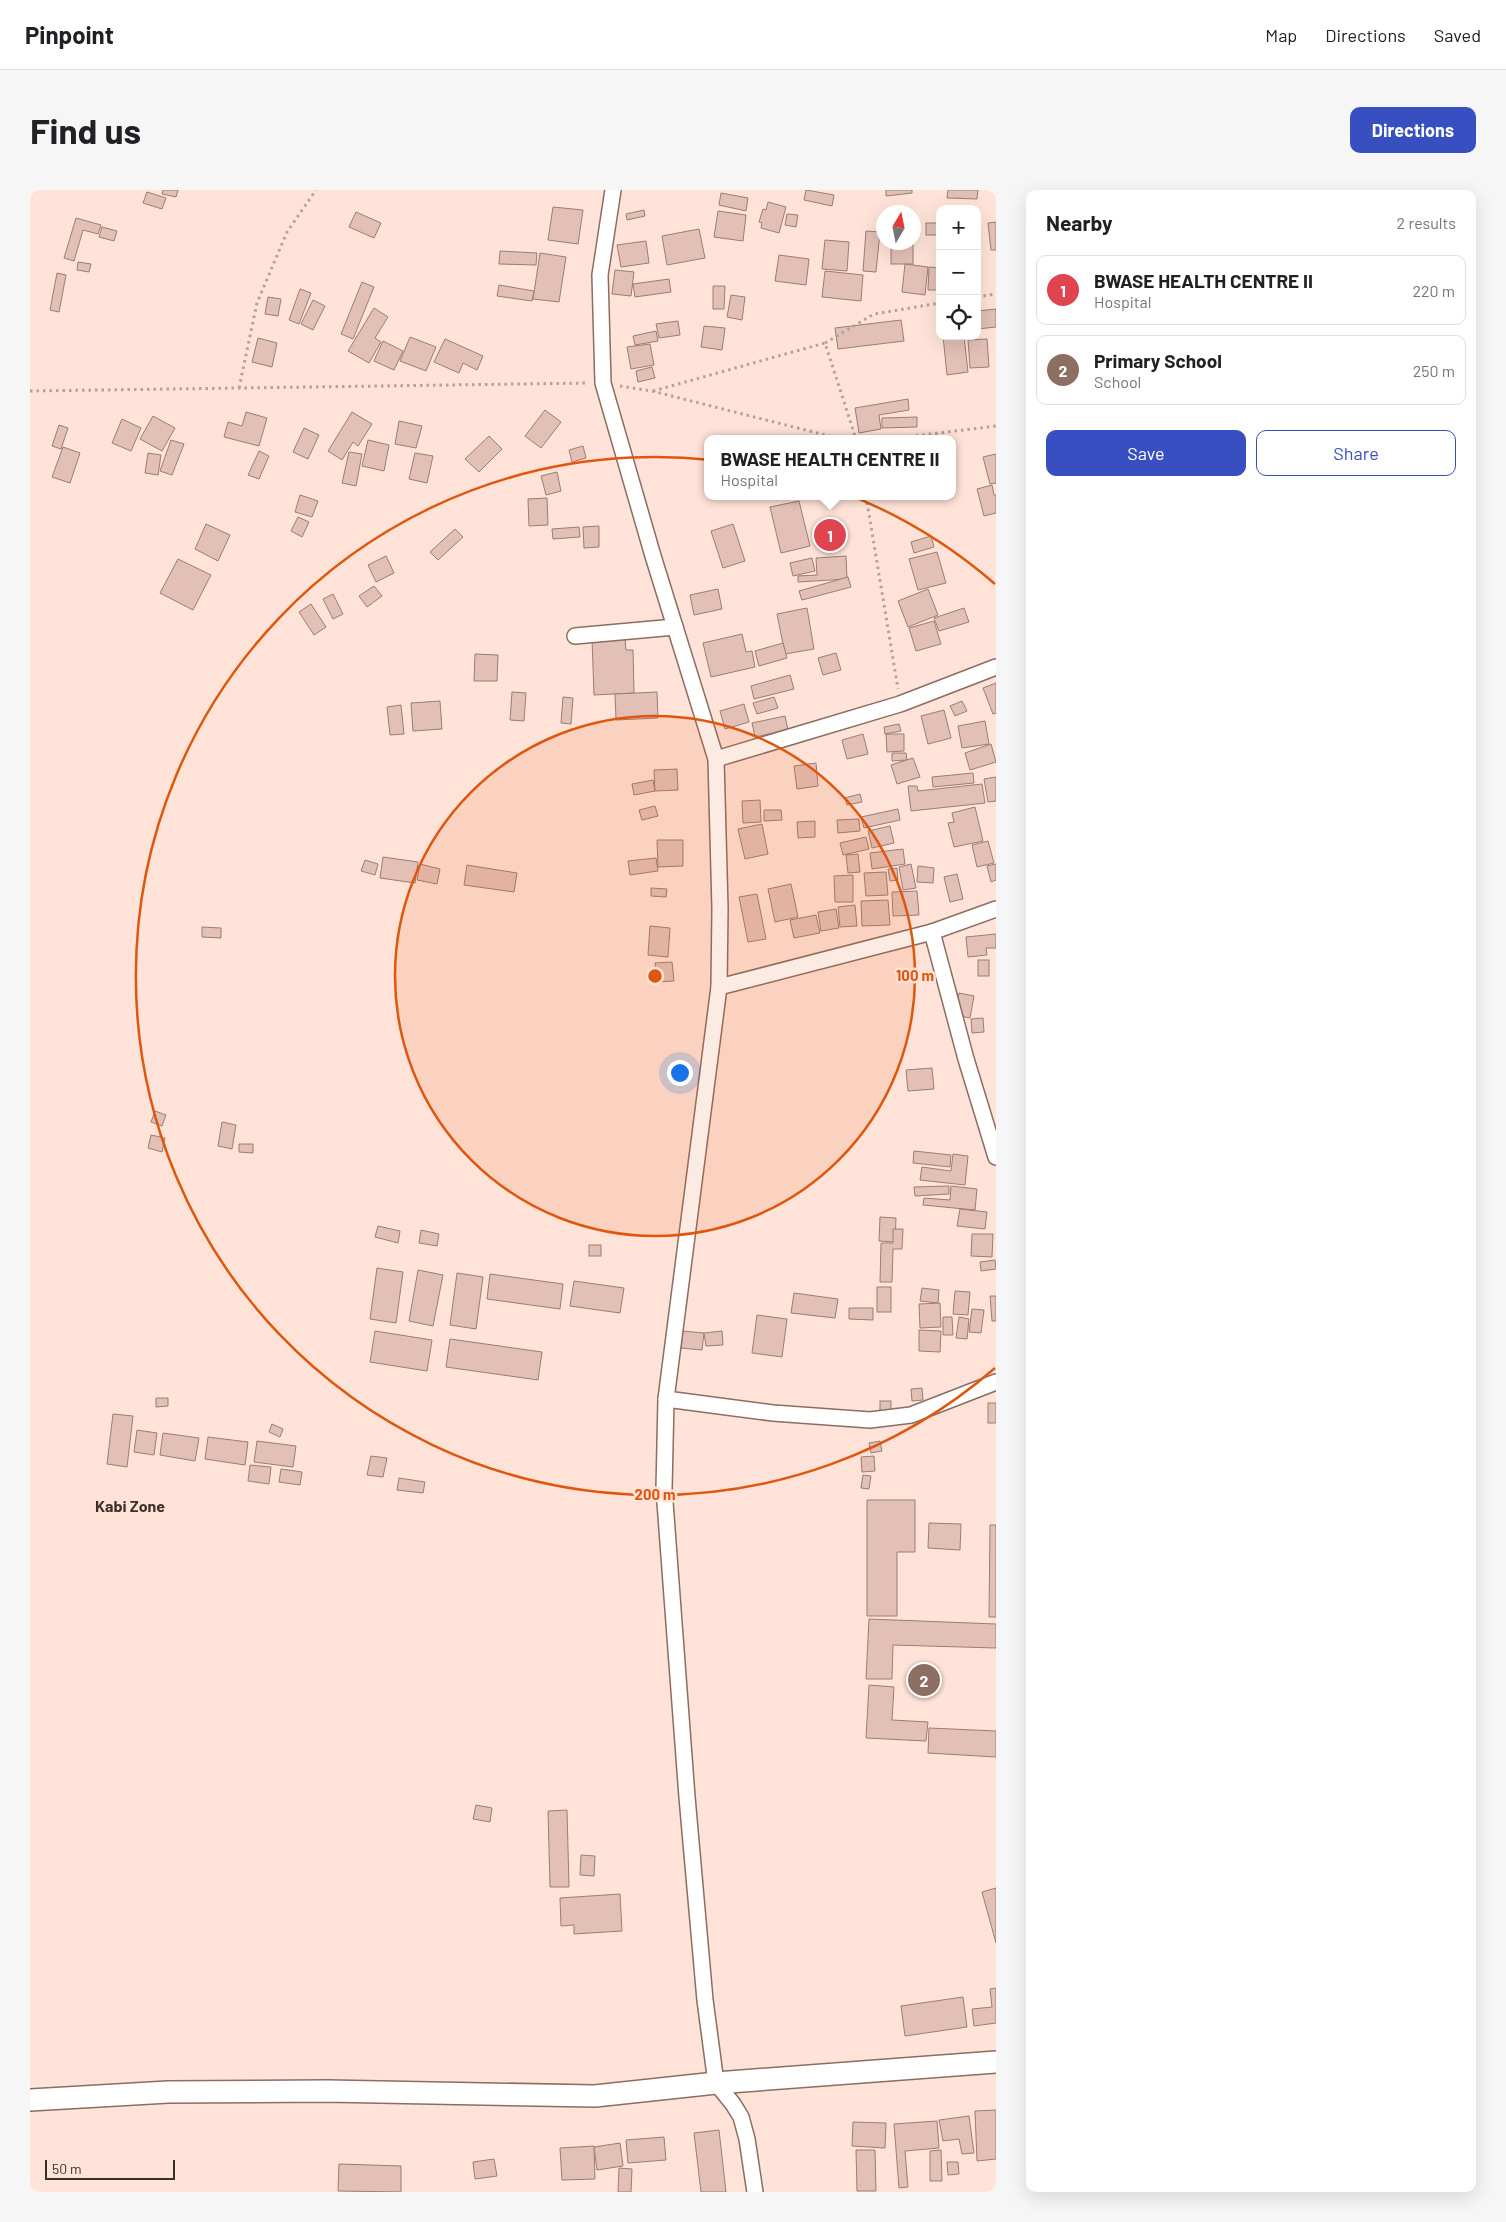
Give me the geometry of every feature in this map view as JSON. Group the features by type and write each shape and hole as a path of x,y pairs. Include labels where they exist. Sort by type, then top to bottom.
{"main road":[{"path":"30,2100 178,2092 327,2091 595,2096 716,2083 996,2062"}],"street":[{"path":"613,190 600,275 602,383 716,760 720,909 719,987 666,1399 664,1489 687,1797 705,2000 716,2083 733,2104 741,2118 747,2139 755,2192"},
{"path":"575,636 675,628"},
{"path":"716,760 900,704 996,667"},
{"path":"719,987 932,932 996,909"},
{"path":"932,932 966,1059 996,1157"},
{"path":"666,1399 773,1413 870,1420 911,1415 996,1382"}],"path":[{"path":"239,388 257,303 287,232 316,190"},
{"path":"981,296 996,294"},
{"path":"652,391 825,343 874,314 936,304"},
{"path":"825,343 855,435"},
{"path":"30,391 602,383 652,391 825,435"},
{"path":"923,435 996,426"},
{"path":"867,500 900,704"}],"building":[{"path":"163,190 178,190 176,197 162,194"},
{"path":"806,190 834,195 832,206 804,200"},
{"path":"886,190 912,190 912,193 886,196"},
{"path":"948,190 978,190 977,199 947,198"},
{"path":"147,192 166,198 162,209 143,203"},
{"path":"721,193 748,198 746,211 719,205"},
{"path":"768,202 786,207 779,233 761,228 762,223 759,222 763,209 766,210"},
{"path":"553,207 583,210 578,244 548,240"},
{"path":"644,210 645,216 627,220 626,214"},
{"path":"718,211 746,215 743,241 714,237"},
{"path":"356,212 381,223 374,238 349,227"},
{"path":"787,214 798,215 796,227 785,225"},
{"path":"76,218 101,225 98,234 83,230 74,261 64,258"},
{"path":"996,222 996,250 991,250 988,223"},
{"path":"926,223 936,223 936,235 926,235"},
{"path":"102,227 117,231 114,241 99,237"},
{"path":"699,229 705,258 667,265 662,236"},
{"path":"866,231 876,232 876,250 878,250 876,272 863,271"},
{"path":"825,240 849,242 847,271 822,269"},
{"path":"646,241 649,263 621,267 617,245"},
{"path":"891,250 913,250 913,264 891,264"},
{"path":"500,251 537,253 536,265 499,264"},
{"path":"540,253 566,257 559,302 533,299"},
{"path":"779,255 809,259 806,285 775,281"},
{"path":"78,262 91,264 89,272 77,270"},
{"path":"905,264 928,267 925,295 902,292"},
{"path":"929,267 936,268 936,290 928,290"},
{"path":"615,270 634,272 631,296 612,294"},
{"path":"825,271 863,275 861,301 822,297"},
{"path":"57,273 66,275 59,312 50,310"},
{"path":"669,279 671,292 635,297 633,284"},
{"path":"362,282 374,287 353,339 341,334"},
{"path":"499,285 534,291 532,301 497,296"},
{"path":"713,286 725,286 724,309 713,309"},
{"path":"300,289 311,293 299,324 289,320"},
{"path":"731,295 745,297 742,320 727,317"},
{"path":"268,297 281,299 278,316 265,314"},
{"path":"313,300 325,306 313,330 301,324"},
{"path":"374,308 388,317 375,338 381,342 369,363 348,351"},
{"path":"996,309 996,327 981,329 981,311"},
{"path":"901,320 904,341 838,349 835,328"},
{"path":"678,321 680,335 659,338 656,324"},
{"path":"704,326 725,328 722,350 701,347"},
{"path":"656,331 658,341 635,345 633,336"},
{"path":"410,337 436,347 426,371 400,361"},
{"path":"258,338 277,343 272,367 252,362"},
{"path":"445,339 483,356 477,370 463,363 459,373 434,362"},
{"path":"987,339 989,367 970,368 968,340"},
{"path":"943,340 964,340 968,372 947,375"},
{"path":"383,341 403,351 394,370 374,361"},
{"path":"650,344 654,365 631,369 627,347"},
{"path":"652,367 655,378 638,382 636,371"},
{"path":"908,399 909,410 879,415 881,429 859,433 855,408"},
{"path":"545,410 561,422 541,448 525,436"},
{"path":"246,412 267,418 259,446 224,437 228,422 242,426"},
{"path":"352,412 372,424 358,446 353,442 342,460 328,451"},
{"path":"153,416 175,428 162,451 140,439"},
{"path":"917,417 917,427 882,428 882,418"},
{"path":"122,419 141,428 131,451 112,443"},
{"path":"399,421 422,426 416,448 395,444"},
{"path":"59,425 68,428 61,449 52,446"},
{"path":"304,428 319,435 308,459 293,452"},
{"path":"489,436 502,449 479,472 465,459"},
{"path":"171,440 184,444 172,475 160,471"},
{"path":"368,440 389,445 384,471 362,466"},
{"path":"583,446 586,458 572,462 569,450"},
{"path":"63,447 80,453 70,483 52,477"},
{"path":"259,451 269,456 259,479 248,475"},
{"path":"349,452 362,454 356,486 342,483"},
{"path":"148,453 161,455 158,475 145,473"},
{"path":"415,453 433,456 427,483 409,479"},
{"path":"996,454 996,483 990,484 983,457"},
{"path":"557,472 561,491 546,495 541,476"},
{"path":"992,485 994,495 996,495 996,513 984,516 977,489"},
{"path":"300,495 318,501 312,517 295,512"},
{"path":"547,498 548,525 529,526 528,499"},
{"path":"799,501 810,546 781,553 770,507"},
{"path":"298,517 309,522 302,537 291,531"},
{"path":"206,524 230,535 218,561 195,549"},
{"path":"733,524 745,561 723,568 711,531"},
{"path":"599,526 599,547 584,548 583,527"},
{"path":"579,527 580,537 553,539 552,529"},
{"path":"455,529 463,537 438,560 430,552"},
{"path":"931,536 934,547 914,553 911,542"},
{"path":"937,552 946,583 918,590 909,559"},
{"path":"386,556 394,573 376,582 368,565"},
{"path":"846,556 847,579 798,582 798,576 817,575 816,558"},
{"path":"812,558 815,571 793,576 790,563"},
{"path":"178,559 211,575 193,610 160,593"},
{"path":"848,577 851,587 802,600 799,591"},
{"path":"374,586 382,596 367,607 359,596"},
{"path":"718,589 722,609 694,615 690,595"},
{"path":"928,589 938,615 908,627 898,601"},
{"path":"333,594 343,614 333,619 323,599"},
{"path":"311,604 326,627 314,635 299,612"},
{"path":"807,608 814,649 785,654 777,614"},
{"path":"964,608 969,622 939,631 934,618"},
{"path":"934,621 941,644 916,651 909,628"},
{"path":"742,634 746,652 752,651 755,667 711,677 703,643"},
{"path":"625,638 626,650 633,650 634,693 594,695 592,639"},
{"path":"783,643 787,658 759,666 755,651"},
{"path":"836,653 841,670 823,675 818,658"},
{"path":"475,654 498,655 497,681 474,681"},
{"path":"790,675 794,689 754,699 751,686"},
{"path":"996,683 996,713 993,714 983,688"},
{"path":"512,692 526,693 524,721 510,720"},
{"path":"657,692 658,718 616,720 615,694"},
{"path":"563,697 573,698 571,724 561,723"},
{"path":"774,697 778,708 757,714 753,703"},
{"path":"440,701 442,729 413,731 411,703"},
{"path":"962,701 967,711 955,716 950,706"},
{"path":"744,704 749,722 725,729 720,711"},
{"path":"401,705 404,734 390,735 387,707"},
{"path":"944,710 951,738 928,744 921,716"},
{"path":"785,716 788,730 755,737 752,723"},
{"path":"985,721 989,744 962,748 958,726"},
{"path":"899,724 901,731 885,734 884,727"},
{"path":"863,734 868,754 847,759 842,740"},
{"path":"886,734 904,734 904,751 887,752"},
{"path":"991,744 996,762 970,770 965,753"},
{"path":"892,753 906,753 907,760 892,761"},
{"path":"913,758 920,777 897,784 891,765"},
{"path":"816,763 818,786 797,789 794,766"},
{"path":"677,769 678,790 655,791 654,770"},
{"path":"973,773 974,783 933,787 932,777"},
{"path":"996,777 996,801 988,802 984,779"},
{"path":"653,780 655,791 634,795 632,784"},
{"path":"982,784 985,803 911,811 908,786 917,786 918,791"},
{"path":"860,794 862,802 847,805 845,798"},
{"path":"760,800 761,822 743,823 742,801"},
{"path":"655,806 658,816 642,820 639,810"},
{"path":"975,807 983,841 954,847 948,823 954,822 952,813"},
{"path":"898,809 900,820 864,828 861,817"},
{"path":"764,810 781,810 782,820 764,821"},
{"path":"859,819 860,831 838,833 837,820"},
{"path":"815,821 815,837 798,838 797,822"},
{"path":"762,824 768,854 745,859 738,829"},
{"path":"890,826 894,843 872,848 868,831"},
{"path":"866,837 869,849 843,855 840,843"},
{"path":"657,840 683,840 683,866 658,867"},
{"path":"988,841 994,863 977,867 972,845"},
{"path":"903,849 905,864 872,869 870,853"},
{"path":"858,854 860,872 848,873 846,855"},
{"path":"383,857 418,862 415,883 380,878"},
{"path":"656,858 658,871 630,875 628,861"},
{"path":"365,860 378,864 375,875 361,871"},
{"path":"420,864 440,869 437,884 417,880"},
{"path":"911,864 916,888 903,890 899,867"},
{"path":"996,864 996,880 991,882 987,866"},
{"path":"467,865 517,873 514,892 464,885"},
{"path":"918,866 934,868 933,883 917,882"},
{"path":"897,868 898,880 890,881 888,869"},
{"path":"886,872 888,895 866,896 864,873"},
{"path":"957,874 963,899 950,902 944,877"},
{"path":"853,875 853,902 835,902 834,876"},
{"path":"791,884 798,917 775,922 768,889"},
{"path":"651,888 667,889 666,897 651,896"},
{"path":"917,891 919,915 893,916 892,892"},
{"path":"757,894 766,939 748,942 739,897"},
{"path":"888,900 890,925 862,926 861,901"},
{"path":"855,905 857,926 840,927 838,907"},
{"path":"836,909 839,928 821,931 818,912"},
{"path":"816,915 820,933 794,938 790,920"},
{"path":"650,926 670,928 668,957 648,955"},
{"path":"202,927 221,928 221,938 202,937"},
{"path":"996,934 996,948 986,948 987,955 968,957 966,937"},
{"path":"978,960 989,960 989,976 978,976"},
{"path":"672,962 674,981 657,982 655,963"},
{"path":"959,993 974,996 970,1018 955,1015"},
{"path":"983,1018 984,1032 972,1033 971,1019"},
{"path":"932,1068 934,1089 908,1091 906,1070"},
{"path":"155,1111 166,1115 162,1126 151,1122"},
{"path":"222,1122 236,1125 232,1149 218,1146"},
{"path":"151,1135 165,1138 162,1152 148,1148"},
{"path":"239,1144 253,1144 253,1153 239,1152"},
{"path":"914,1151 951,1155 950,1167 913,1163"},
{"path":"953,1154 968,1156 965,1185 920,1180 922,1167 951,1171"},
{"path":"949,1186 949,1194 915,1196 914,1187"},
{"path":"951,1186 977,1189 975,1210 923,1205 924,1198 950,1200"},
{"path":"960,1209 987,1212 985,1229 957,1226"},
{"path":"880,1217 896,1218 895,1242 879,1241"},
{"path":"378,1226 400,1231 398,1243 375,1237"},
{"path":"893,1229 903,1229 902,1249 893,1249 892,1282 880,1282 881,1243 893,1243"},
{"path":"421,1230 439,1234 437,1246 419,1243"},
{"path":"972,1234 993,1234 992,1257 971,1256"},
{"path":"589,1245 601,1245 601,1256 589,1256"},
{"path":"995,1260 996,1269 981,1271 980,1262"},
{"path":"377,1268 403,1272 396,1323 370,1319"},
{"path":"418,1270 443,1275 433,1326 409,1321"},
{"path":"457,1273 483,1277 476,1329 450,1325"},
{"path":"490,1274 563,1284 560,1309 487,1299"},
{"path":"574,1281 624,1288 620,1313 570,1306"},
{"path":"877,1287 891,1287 891,1312 877,1312"},
{"path":"922,1288 939,1290 938,1303 920,1301"},
{"path":"955,1291 970,1292 968,1315 953,1314"},
{"path":"794,1293 838,1299 835,1318 791,1313"},
{"path":"990,1296 996,1296 996,1321 992,1321"},
{"path":"940,1303 941,1327 920,1328 919,1304"},
{"path":"849,1308 873,1308 873,1320 849,1319"},
{"path":"972,1309 984,1310 981,1333 969,1332"},
{"path":"757,1315 787,1319 782,1357 752,1353"},
{"path":"943,1317 952,1317 953,1335 943,1335"},
{"path":"959,1317 969,1319 967,1339 956,1338"},
{"path":"919,1330 941,1331 940,1352 919,1351"},
{"path":"375,1331 432,1340 427,1371 370,1362"},
{"path":"683,1331 704,1333 702,1350 681,1348"},
{"path":"722,1331 723,1345 706,1346 704,1333"},
{"path":"450,1339 542,1352 538,1380 446,1367"},
{"path":"922,1388 923,1400 912,1401 911,1389"},
{"path":"156,1398 168,1398 168,1406 156,1407"},
{"path":"880,1401 891,1401 891,1413 880,1413"},
{"path":"988,1403 996,1403 996,1423 988,1423"},
{"path":"113,1414 133,1416 127,1467 107,1464"},
{"path":"272,1424 283,1429 280,1437 269,1432"},
{"path":"137,1430 157,1433 154,1455 134,1452"},
{"path":"163,1433 199,1438 195,1461 160,1455"},
{"path":"208,1437 248,1442 245,1465 205,1459"},
{"path":"257,1441 296,1446 293,1467 254,1462"},
{"path":"880,1441 882,1451 871,1453 869,1443"},
{"path":"371,1456 387,1458 383,1477 367,1475"},
{"path":"874,1456 875,1471 862,1472 861,1457"},
{"path":"250,1465 271,1467 269,1484 248,1481"},
{"path":"281,1469 302,1472 300,1485 279,1482"},
{"path":"863,1475 871,1476 869,1489 861,1488"},
{"path":"399,1478 425,1482 423,1493 397,1490"},
{"path":"867,1500 915,1500 915,1552 897,1552 897,1616 867,1616"},
{"path":"929,1523 961,1524 960,1550 928,1548"},
{"path":"990,1525 996,1525 996,1617 989,1617"},
{"path":"869,1619 996,1624 996,1648 893,1645 892,1679 866,1679"},
{"path":"869,1685 894,1687 892,1720 928,1722 926,1741 866,1738"},
{"path":"929,1728 996,1731 996,1757 928,1753"},
{"path":"476,1805 492,1808 490,1822 473,1819"},
{"path":"567,1810 569,1887 550,1887 548,1811"},
{"path":"581,1855 595,1856 594,1876 580,1875"},
{"path":"996,1888 996,1943 982,1892"},
{"path":"620,1894 622,1931 574,1934 574,1925 561,1926 560,1898"},
{"path":"996,1988 996,2023 974,2026 972,2009 992,2007 990,1989"},
{"path":"963,1997 967,2027 905,2036 901,2006"},
{"path":"996,2110 996,2159 977,2161 975,2111"},
{"path":"969,2116 974,2153 962,2154 959,2139 943,2141 939,2120"},
{"path":"937,2121 939,2148 905,2151 908,2187 899,2188 894,2124"},
{"path":"853,2122 886,2123 885,2148 852,2146"},
{"path":"719,2130 726,2192 701,2192 694,2133"},
{"path":"664,2137 666,2160 628,2163 626,2140"},
{"path":"620,2143 623,2166 597,2170 594,2147"},
{"path":"594,2146 595,2179 562,2180 560,2148"},
{"path":"856,2150 875,2150 876,2191 857,2191"},
{"path":"941,2150 942,2181 930,2181 930,2151"},
{"path":"494,2159 497,2176 475,2179 473,2162"},
{"path":"947,2162 958,2162 959,2174 948,2175"},
{"path":"339,2164 401,2166 401,2192 338,2191"},
{"path":"619,2168 632,2169 631,2192 618,2192"}],"place":[{"name":"BWASE HEALTH CENTRE II","path":"830,535"},
{"name":"Primary School","path":"924,1680"}],"district":[{"name":"Kabi Zone","path":"130,1505"}]}
